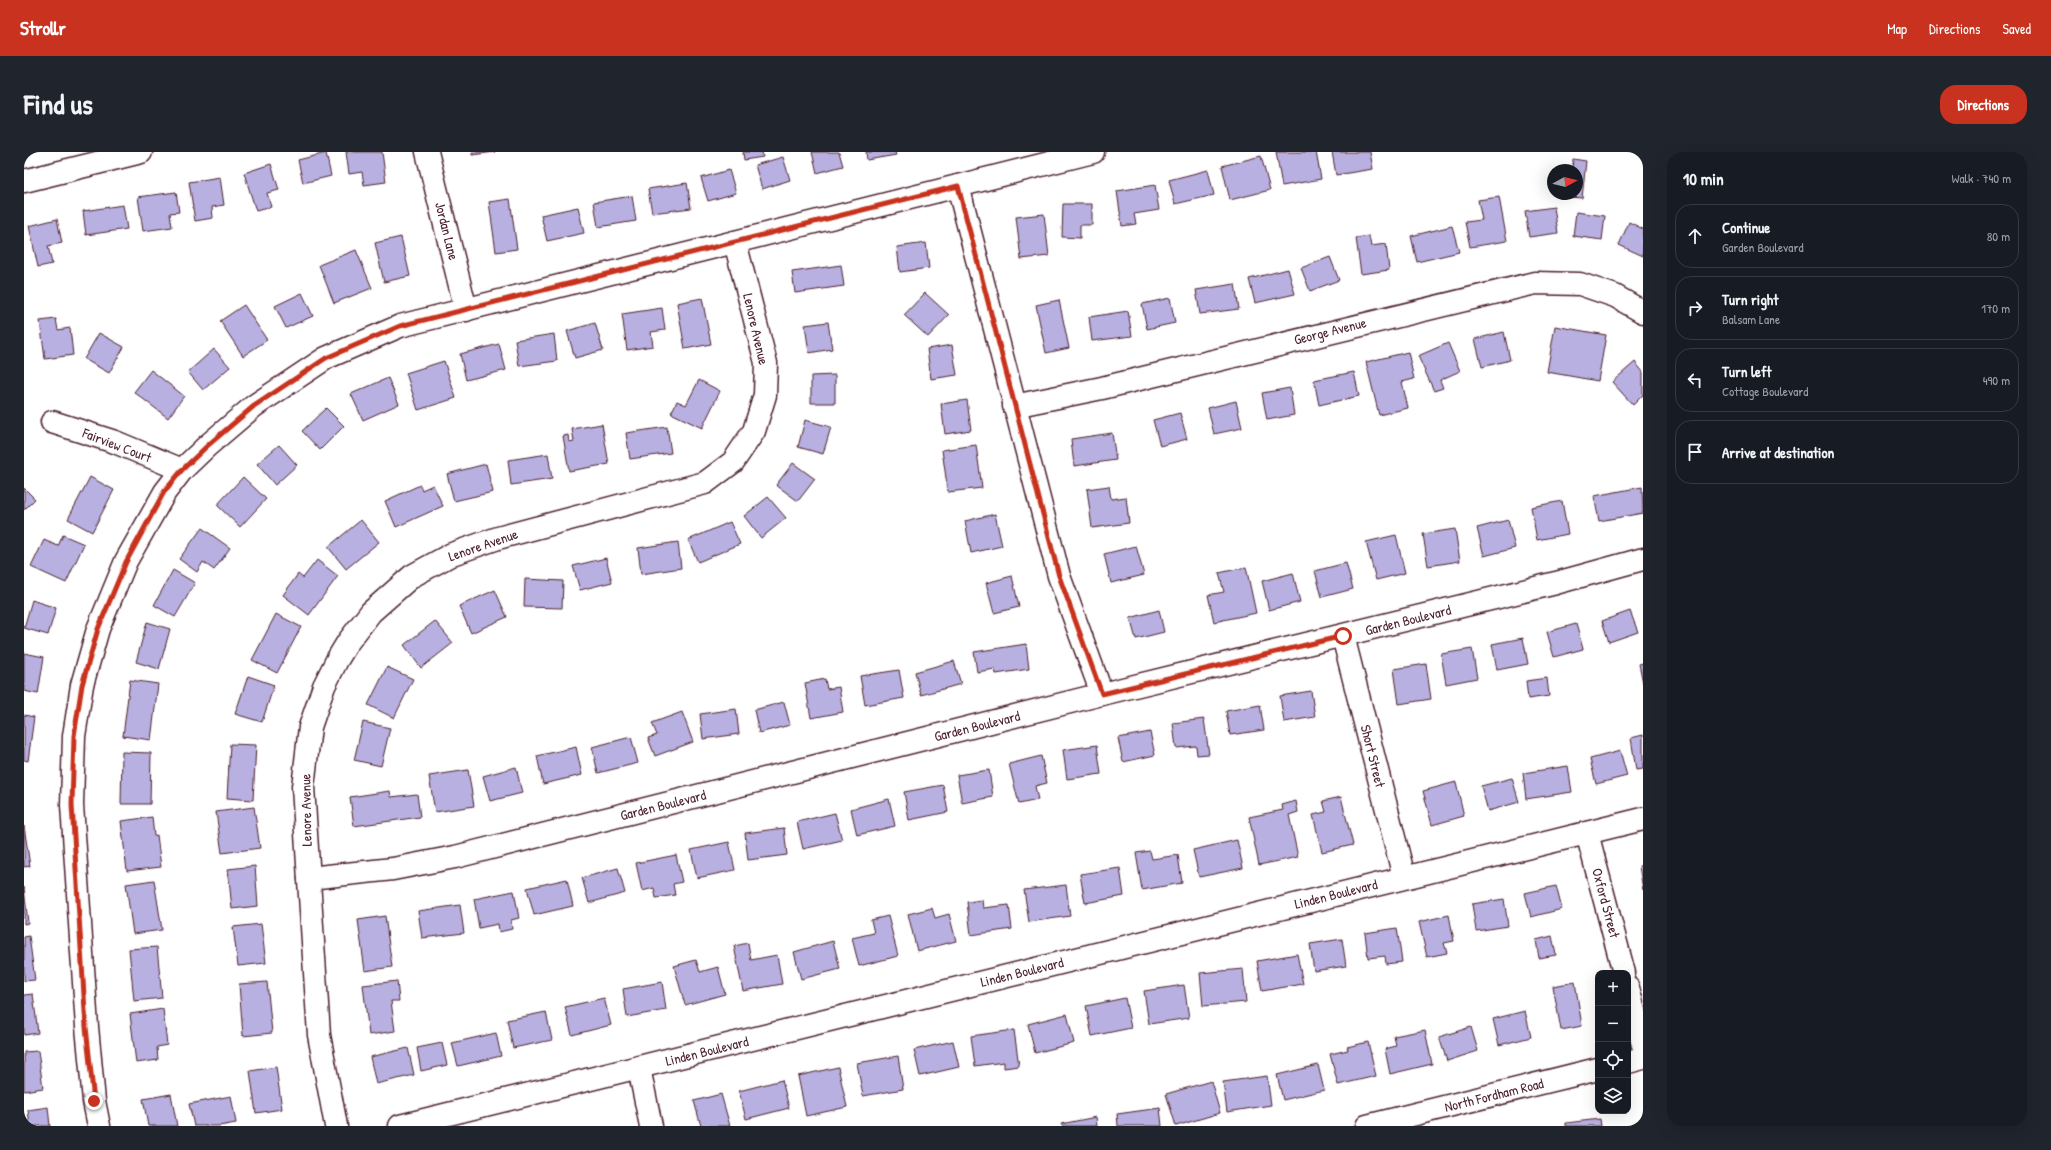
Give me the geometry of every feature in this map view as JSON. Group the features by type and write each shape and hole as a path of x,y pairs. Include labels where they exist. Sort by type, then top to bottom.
{"street":[{"name":"Jordan Lane","path":"427,152 466,310"},
{"path":"100,1126 94,1101 86,1027 72,805 74,736 82,685 98,629 126,562 164,492 182,470 207,446 254,406 326,358 400,326 1093,152"},
{"path":"24,181 130,153"},
{"path":"958,186 1059,576 1102,694"},
{"name":"Lenore Avenue","path":"336,1126 319,1035 303,788 310,727 324,686 348,642 371,612 412,576 452,554 498,538 705,483 733,462 754,431 765,395 766,363 735,242"},
{"name":"George Avenue","path":"1014,406 1102,388 1534,283 1580,284 1615,296 1643,312"},
{"name":"Fairview Court","path":"52,422 115,442 182,470"},
{"name":"Garden Boulevard","path":"309,878 393,869 455,857 1102,694 1556,583 1643,559"},
{"name":"Short Street","path":"1343,636 1404,877"},
{"name":"Linden Boulevard","path":"400,1126 1643,819"},
{"name":"Oxford Street","path":"1587,832 1623,970"},
{"path":"1631,999 1643,1045"},
{"path":"1631,1061 1643,1058"},
{"path":"638,1068 651,1126"},
{"name":"North Fordham Road","path":"1367,1126 1595,1070"}],"building":[{"path":"346,152 382,152 386,182 364,185 362,172 349,174"},
{"path":"472,152 495,152 472,155"},
{"path":"743,152 762,152 763,157 744,160"},
{"path":"812,152 839,152 843,166 817,173"},
{"path":"866,152 895,152 896,155 867,160"},
{"path":"1276,152 1316,152 1321,179 1282,186"},
{"path":"1332,152 1370,152 1373,169 1336,175"},
{"path":"326,153 331,176 303,183 298,160"},
{"path":"1261,156 1270,190 1230,200 1222,166"},
{"path":"783,157 790,180 762,189 755,165"},
{"path":"1573,159 1586,161 1583,189 1583,164 1573,164"},
{"path":"271,164 279,190 267,193 271,207 256,211 244,173"},
{"path":"729,170 736,193 708,201 701,178"},
{"path":"1208,170 1214,195 1175,204 1169,180"},
{"path":"220,177 224,205 212,207 213,218 195,221 189,182"},
{"path":"687,183 691,208 652,213 648,189"},
{"path":"1155,185 1159,210 1134,214 1136,224 1122,226 1117,191"},
{"path":"176,192 179,212 170,213 172,227 143,231 138,197"},
{"path":"632,196 636,221 598,227 594,202"},
{"path":"1499,197 1507,241 1470,247 1465,222 1482,220 1478,200"},
{"path":"510,199 517,249 496,252 489,202"},
{"path":"1063,204 1092,204 1092,225 1080,225 1080,238 1062,237"},
{"path":"123,205 127,229 86,235 83,211"},
{"path":"578,207 584,233 547,241 541,215"},
{"path":"1554,207 1558,233 1529,237 1525,211"},
{"path":"1576,212 1605,216 1602,240 1573,236"},
{"path":"1044,214 1049,256 1021,259 1016,217"},
{"path":"57,219 62,243 48,246 52,264 38,267 29,226"},
{"path":"1629,222 1643,229 1643,256 1619,245"},
{"path":"1452,226 1459,252 1417,262 1411,236"},
{"path":"1369,236 1371,246 1386,244 1389,270 1361,274 1356,238"},
{"path":"401,237 410,276 384,282 375,243"},
{"path":"926,243 929,268 900,272 897,247"},
{"path":"356,250 372,288 334,303 319,265"},
{"path":"1330,257 1339,280 1310,291 1301,268"},
{"path":"841,265 844,286 795,293 792,272"},
{"path":"1288,269 1295,294 1255,303 1249,279"},
{"path":"1235,284 1239,309 1200,314 1196,290"},
{"path":"302,293 313,316 286,328 275,306"},
{"path":"925,293 949,315 928,337 904,315"},
{"path":"702,298 711,344 685,349 677,303"},
{"path":"1170,298 1175,323 1147,329 1142,304"},
{"path":"1059,300 1069,348 1046,353 1036,305"},
{"path":"244,305 267,340 243,356 220,321"},
{"path":"662,308 665,330 651,332 653,346 627,350 622,314"},
{"path":"1128,311 1132,336 1092,341 1089,317"},
{"path":"56,319 58,330 70,328 73,355 45,359 40,321"},
{"path":"828,322 832,349 809,353 805,325"},
{"path":"595,323 603,350 575,358 567,331"},
{"path":"1555,326 1606,335 1598,381 1547,372"},
{"path":"1504,332 1510,360 1482,367 1475,339"},
{"path":"99,333 124,347 109,373 84,359"},
{"path":"554,334 557,361 519,366 515,340"},
{"path":"1448,343 1460,371 1440,380 1443,388 1434,391 1418,356"},
{"path":"499,344 506,370 466,380 460,354"},
{"path":"952,345 957,375 931,379 927,349"},
{"path":"214,349 230,367 203,390 188,372"},
{"path":"1408,352 1414,379 1402,382 1408,408 1379,415 1366,362"},
{"path":"444,361 456,398 418,410 406,373"},
{"path":"1635,362 1643,372 1643,395 1633,405 1612,382"},
{"path":"151,370 184,396 168,418 134,392"},
{"path":"1354,372 1359,396 1319,405 1314,380"},
{"path":"835,375 835,403 811,403 811,376"},
{"path":"388,378 399,404 363,420 351,394"},
{"path":"699,380 720,391 702,428 671,413 677,401 686,405"},
{"path":"1290,388 1294,415 1267,420 1262,393"},
{"path":"967,400 971,430 945,434 941,404"},
{"path":"1236,401 1242,428 1214,434 1208,408"},
{"path":"326,408 344,426 320,450 302,431"},
{"path":"1180,413 1187,439 1160,446 1153,420"},
{"path":"805,420 831,427 823,454 798,447"},
{"path":"602,424 609,464 569,471 563,436 568,435 569,442 574,441 572,429"},
{"path":"667,427 671,453 630,459 626,433"},
{"path":"1112,433 1116,460 1074,466 1071,439"},
{"path":"279,445 297,465 275,485 257,464"},
{"path":"976,445 982,488 948,492 942,450"},
{"path":"548,454 552,479 511,485 508,460"},
{"path":"793,463 815,479 798,501 776,485"},
{"path":"486,464 493,492 454,501 447,474"},
{"path":"90,477 114,490 92,532 68,519"},
{"path":"243,477 266,499 240,527 217,505"},
{"path":"420,485 422,490 433,485 443,506 396,527 385,501"},
{"path":"1109,486 1111,499 1126,497 1129,523 1092,528 1087,489"},
{"path":"1642,487 1643,513 1599,521 1594,496"},
{"path":"24,488 35,499 24,510"},
{"path":"768,497 786,518 761,538 744,516"},
{"path":"1562,501 1568,534 1537,540 1531,507"},
{"path":"995,514 1002,546 971,553 965,521"},
{"path":"361,520 379,542 346,569 328,547"},
{"path":"1508,520 1515,548 1484,556 1477,528"},
{"path":"730,522 740,544 698,562 688,540"},
{"path":"202,528 230,548 214,570 203,562 197,572 179,559"},
{"path":"1455,529 1460,561 1428,566 1423,534"},
{"path":"63,535 84,544 66,583 31,567 44,540 58,546"},
{"path":"1396,535 1405,573 1376,580 1366,542"},
{"path":"678,542 681,568 641,574 638,548"},
{"path":"1136,546 1144,575 1111,583 1104,554"},
{"path":"606,558 612,582 580,590 573,566"},
{"path":"317,560 338,576 309,615 283,595 298,574 303,578"},
{"path":"1346,563 1353,589 1322,597 1315,571"},
{"path":"1246,567 1256,613 1214,622 1208,595 1224,592 1219,573"},
{"path":"173,570 195,583 175,617 154,605"},
{"path":"1293,573 1300,602 1269,610 1262,581"},
{"path":"1012,576 1019,607 994,613 986,583"},
{"path":"525,579 563,581 562,608 524,607"},
{"path":"495,590 507,617 471,633 459,606"},
{"path":"32,600 56,608 48,635 24,628"},
{"path":"1159,610 1164,632 1136,639 1130,618"},
{"path":"1630,611 1638,632 1609,642 1602,621"},
{"path":"276,614 301,627 277,673 252,660"},
{"path":"435,621 453,643 421,668 404,645"},
{"path":"147,622 170,629 159,669 136,662"},
{"path":"1576,624 1583,649 1554,657 1547,632"},
{"path":"1523,638 1528,664 1497,670 1492,644"},
{"path":"1026,644 1029,669 996,674 995,669 977,672 974,652"},
{"path":"1472,649 1477,678 1446,684 1441,654"},
{"path":"24,653 44,657 38,694 24,691"},
{"path":"954,661 961,684 921,695 915,672"},
{"path":"1643,663 1643,683 1639,664"},
{"path":"1426,664 1431,699 1399,704 1394,669"},
{"path":"387,667 413,679 394,718 368,705"},
{"path":"899,670 904,698 865,705 860,676"},
{"path":"248,676 274,685 262,722 235,714"},
{"path":"1547,678 1549,696 1528,699 1526,681"},
{"path":"825,679 827,689 839,687 843,712 811,718 805,683"},
{"path":"130,680 158,684 151,740 123,736"},
{"path":"1311,691 1315,717 1284,722 1280,696"},
{"path":"784,702 790,725 759,733 754,710"},
{"path":"1260,705 1264,730 1230,735 1226,711"},
{"path":"736,709 739,734 703,739 700,714"},
{"path":"682,712 693,742 655,756 648,738 657,735 652,723"},
{"path":"24,715 34,717 28,761 24,760"},
{"path":"1204,719 1209,754 1197,755 1196,746 1176,748 1173,723"},
{"path":"363,722 390,728 381,766 354,760"},
{"path":"1150,732 1155,755 1123,762 1118,738"},
{"path":"1643,735 1643,769 1636,770 1631,738"},
{"path":"631,737 638,763 598,773 592,747"},
{"path":"230,744 256,745 253,800 227,798"},
{"path":"1097,745 1101,774 1067,779 1063,750"},
{"path":"576,747 582,775 543,784 537,756"},
{"path":"1620,751 1627,776 1596,784 1590,759"},
{"path":"122,752 151,753 150,804 121,804"},
{"path":"1041,756 1047,783 1035,786 1038,800 1019,804 1009,764"},
{"path":"1568,766 1572,792 1526,799 1523,773"},
{"path":"516,767 522,793 490,801 483,776"},
{"path":"468,770 474,806 435,812 429,776"},
{"path":"989,770 993,797 962,803 957,775"},
{"path":"1512,778 1519,802 1488,811 1481,786"},
{"path":"1456,782 1464,816 1432,825 1423,791"},
{"path":"943,785 948,812 909,820 904,792"},
{"path":"390,791 391,797 417,794 420,817 354,826 350,797"},
{"path":"1341,797 1353,845 1322,852 1313,815 1326,812 1323,801"},
{"path":"889,799 895,826 857,835 851,809"},
{"path":"1296,801 1298,812 1289,815 1298,857 1259,865 1249,817 1283,810 1282,805"},
{"path":"254,807 260,848 222,853 216,812"},
{"path":"835,813 842,840 803,849 797,822"},
{"path":"152,817 154,836 157,835 161,867 127,871 121,821"},
{"path":"24,826 30,866 24,867"},
{"path":"784,828 787,855 748,860 745,833"},
{"path":"1237,840 1243,868 1199,877 1193,850"},
{"path":"729,842 735,870 697,878 691,850"},
{"path":"1150,851 1152,859 1178,855 1182,883 1142,890 1136,853"},
{"path":"676,855 682,882 673,884 675,895 656,898 654,888 642,891 636,863"},
{"path":"1643,865 1643,890 1639,866"},
{"path":"255,866 258,906 232,909 228,869"},
{"path":"618,868 625,893 589,903 582,878"},
{"path":"1120,868 1124,896 1085,903 1080,874"},
{"path":"567,879 573,906 534,915 527,888"},
{"path":"154,880 162,930 133,934 126,884"},
{"path":"1066,885 1070,916 1029,922 1024,890"},
{"path":"1556,886 1562,909 1531,917 1525,893"},
{"path":"24,887 28,923 24,924"},
{"path":"514,891 519,918 511,920 512,929 499,932 498,924 479,928 474,899"},
{"path":"1504,899 1508,926 1476,931 1472,904"},
{"path":"982,900 983,908 1009,905 1012,929 971,935 967,902"},
{"path":"460,905 464,933 422,938 418,911"},
{"path":"932,908 935,918 949,914 956,941 917,951 908,914"},
{"path":"1449,915 1454,941 1444,943 1447,953 1427,957 1419,922"},
{"path":"385,916 392,967 365,971 358,920"},
{"path":"888,916 898,956 859,966 852,938 874,933 871,920"},
{"path":"261,924 266,963 238,966 233,927"},
{"path":"1397,928 1402,962 1386,964 1385,956 1368,958 1365,933"},
{"path":"29,936 35,980 24,981 24,937"},
{"path":"1552,936 1556,955 1539,958 1536,940"},
{"path":"1342,939 1346,966 1314,971 1310,944"},
{"path":"833,941 840,969 801,979 794,952"},
{"path":"748,943 751,960 777,955 782,984 743,991 734,946"},
{"path":"157,947 162,998 134,1001 129,949"},
{"path":"1297,954 1303,984 1262,991 1257,961"},
{"path":"696,960 700,972 718,967 725,994 685,1005 674,966"},
{"path":"1243,969 1246,1002 1203,1006 1200,973"},
{"path":"397,981 399,1001 391,1001 395,1031 369,1035 363,985"},
{"path":"267,982 272,1033 243,1036 239,984"},
{"path":"662,982 666,1010 627,1017 623,989"},
{"path":"1575,982 1582,1026 1561,1030 1553,986"},
{"path":"1184,985 1189,1018 1149,1024 1144,991"},
{"path":"33,994 38,1033 24,1035 24,995"},
{"path":"604,998 611,1025 572,1035 565,1007"},
{"path":"1125,998 1131,1028 1092,1036 1086,1006"},
{"path":"163,1009 167,1045 157,1047 158,1060 136,1063 130,1014"},
{"path":"1525,1011 1531,1037 1499,1045 1493,1019"},
{"path":"546,1012 552,1040 513,1048 507,1020"},
{"path":"1067,1014 1074,1043 1035,1053 1028,1024"},
{"path":"1471,1027 1478,1051 1447,1061 1439,1037"},
{"path":"1014,1030 1019,1066 1004,1068 1004,1062 975,1066 971,1036"},
{"path":"1425,1030 1432,1064 1390,1074 1385,1049 1396,1046 1394,1036"},
{"path":"496,1033 501,1056 458,1066 452,1043"},
{"path":"953,1041 959,1067 920,1076 914,1050"},
{"path":"1368,1042 1376,1076 1338,1085 1330,1054 1348,1050 1347,1047"},
{"path":"442,1043 447,1065 421,1071 417,1048"},
{"path":"408,1048 414,1075 376,1084 370,1057"},
{"path":"38,1051 43,1088 24,1091 24,1052"},
{"path":"898,1056 903,1089 863,1096 857,1063"},
{"path":"1318,1065 1324,1090 1283,1100 1277,1075"},
{"path":"276,1067 282,1109 256,1113 250,1071"},
{"path":"838,1067 847,1107 806,1116 798,1076"},
{"path":"1267,1076 1271,1105 1227,1112 1223,1082"},
{"path":"782,1080 789,1108 746,1119 739,1091"},
{"path":"1211,1081 1220,1113 1176,1126 1166,1094"},
{"path":"171,1094 177,1126 148,1126 143,1099"},
{"path":"721,1094 730,1126 701,1126 694,1101"},
{"path":"231,1096 236,1123 219,1126 194,1126 189,1104"},
{"path":"48,1107 50,1126 30,1126 28,1110"},
{"path":"1160,1108 1162,1126 1118,1126 1117,1114"},
{"path":"1096,1117 1097,1126 1062,1126 1061,1124"},
{"path":"1600,1119 1601,1126 1566,1126 1566,1123"}],"route":[{"path":"94,1101 86,1027 72,805 74,736 82,685 98,629 126,562 164,492 182,470 207,446 254,406 326,358 400,326 958,186 1059,576 1102,694 1138,687 1343,636"}]}
